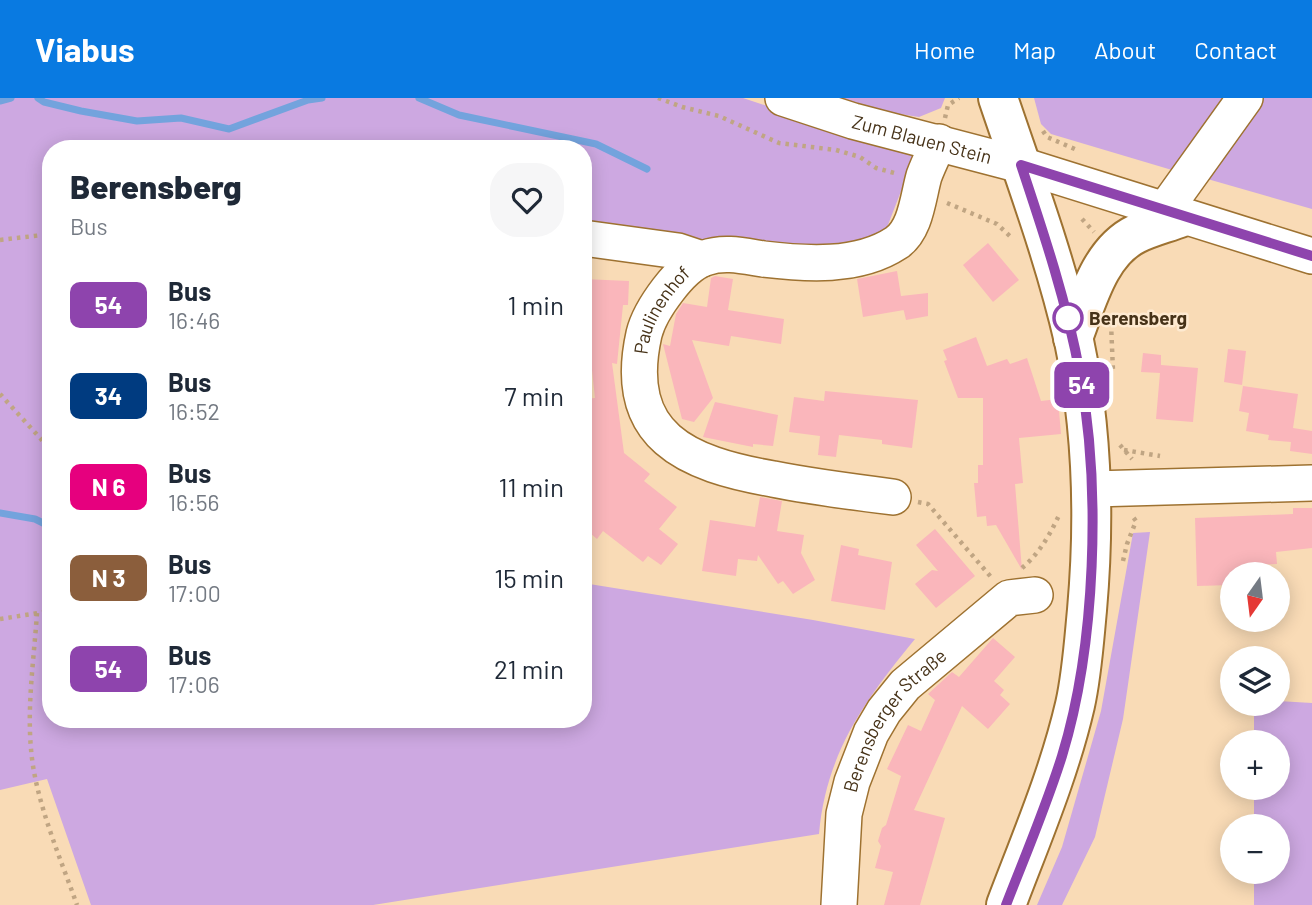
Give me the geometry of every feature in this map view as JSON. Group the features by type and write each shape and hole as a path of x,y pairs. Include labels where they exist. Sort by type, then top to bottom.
{"main road":[{"path":"998,98 1056,276 1073,338 1086,413 1078,498 1089,592 1075,702 1062,757 1006,905"},
{"path":"1073,338 1093,286 1112,250 1176,205"}],"street":[{"name":"Zum Blauen Stein","path":"783,98 853,121 1021,165"},
{"path":"1176,205 1245,98"},
{"name":"Paulinenhof","path":"893,497 812,487 721,469 680,450 652,420 642,395 641,349 646,328 657,306 671,286 702,258 727,254 801,263 860,259 898,242 916,215 924,176 939,142"},
{"path":"1021,165 1176,205 1312,256"},
{"path":"592,239 678,251 702,258"},
{"path":"1078,498 1312,483"},
{"name":"Berensberger Straße","path":"839,905 844,814 852,782 877,722 905,685 1022,587"}],"path":[{"path":"658,98 719,116 779,143 836,150 860,157 877,168 907,177 921,192 997,224 1012,237"},
{"path":"1038,123 1047,137 1085,154"},
{"path":"0,240 42,235"},
{"path":"0,394 42,440"},
{"path":"893,497 928,504 1022,587 1032,560 1078,498"},
{"path":"0,619 42,612"},
{"path":"37,613 30,718 31,750 39,793 77,905"}],"shaded area":[{"path":"0,98 743,98 915,155 886,230 869,245 820,253 683,246 592,230 592,140 42,140 42,728 592,728 592,584 915,639 864,706 839,753 823,805 819,834 373,905 91,905 47,779 0,790"},
{"path":"819,98 945,98 941,108 919,117 842,105"},
{"path":"1034,98 1236,98 1182,173 1051,134 1041,124"},
{"path":"1262,98 1312,98 1312,209 1204,178"},
{"path":"1150,532 1123,719 1095,837 1062,905 1037,905 1062,847 1101,711 1133,533"},
{"path":"1290,702 1312,703 1312,905 1254,905 1254,884 1290,884 1290,814 1254,814 1254,800 1290,800 1290,730 1254,730 1254,716 1290,716"}],"building":[{"path":"988,243 1019,280 993,302 963,265"},
{"path":"897,271 901,296 928,293 928,316 906,320 904,310 863,317 857,279"},
{"path":"715,276 733,279 728,310 784,319 781,344 731,336 729,346 692,340 713,398 694,422 682,419 663,344 670,346 676,314 683,303 707,307 711,278"},
{"path":"592,279 629,281 628,305 623,305 617,364 612,363 624,453 650,474 644,481 677,507 659,529 678,544 661,565 648,556 643,562 603,531 597,539 592,535 592,398 595,398 592,370"},
{"path":"976,337 987,366 1007,359 1010,364 1027,358 1041,401 1058,399 1061,434 1019,438 1023,483 1015,484 1022,570 996,525 987,526 986,516 977,517 974,483 978,483 978,465 983,465 983,398 958,398 944,361 947,360 943,350"},
{"path":"1228,349 1246,351 1242,385 1224,382"},
{"path":"1143,353 1161,355 1161,365 1198,368 1193,422 1156,419 1160,373 1141,372"},
{"path":"1243,386 1298,394 1293,428 1312,431 1312,454 1290,451 1291,442 1268,440 1269,435 1246,431 1249,413 1239,411"},
{"path":"825,391 918,400 912,448 882,444 882,440 839,435 836,457 818,455 820,436 789,432 794,397 824,401"},
{"path":"715,402 778,415 773,446 753,444 753,447 703,437"},
{"path":"760,497 782,501 777,531 804,535 801,553 815,580 793,594 783,581 778,584 758,555 757,561 738,559 736,576 702,571 710,520 755,527"},
{"path":"1293,508 1312,508 1312,548 1276,552 1277,562 1220,562 1220,585 1197,586 1195,518 1293,514"},
{"path":"935,529 975,576 936,608 915,584 932,570 938,571 916,545"},
{"path":"841,545 859,549 858,555 892,562 885,610 831,601"},
{"path":"993,638 1015,657 994,681 1004,690 1000,695 1010,704 988,729 962,706 914,810 945,818 920,905 884,905 893,872 875,868 881,846 878,841 882,828 886,825 901,776 887,769 908,725 921,731 935,700 928,694 952,672 959,677"}],"waterway":[{"path":"0,101 11,98"},
{"path":"38,98 81,111 137,121 181,118 229,129 308,100 322,98"},
{"path":"419,98 459,115 577,140"},
{"path":"592,143 647,169"},
{"path":"0,513 42,522"}],"bus line":[{"name":"54","path":"1006,905 1062,757 1075,702 1085,639 1090,580 1093,489 1086,413 1073,338 1021,165 1312,256"}],"place":[{"name":"Berensberg","path":"1068,318"}]}
